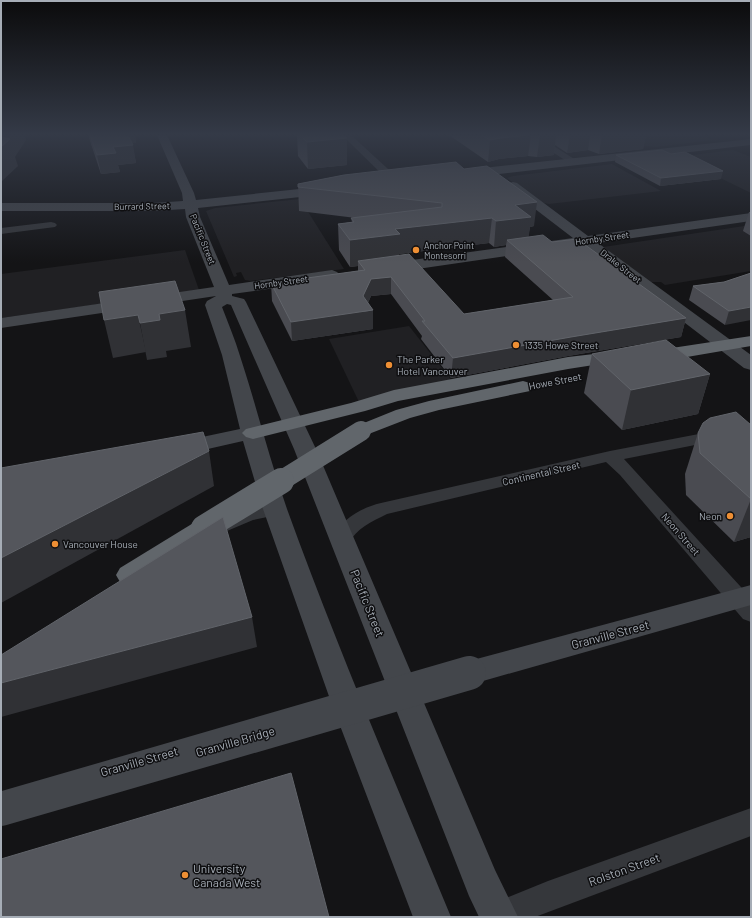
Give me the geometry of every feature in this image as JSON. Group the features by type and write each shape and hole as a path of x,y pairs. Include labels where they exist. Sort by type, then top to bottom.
{"highway":[{"name":"Howe Street","path":"116,590 361,431 403,414 429,406 637,365 651,358 751,341"},
{"path":"253,433 358,407 394,396 554,366 627,356 651,358"}],"main road":[{"name":"Pacific Street","path":"181,178 188,193 193,216 224,295 238,302 293,423 482,882 498,917"},
{"name":"Drake Street","path":"502,178 751,364"},
{"path":"381,184 411,180"},
{"name":"Burrard Street","path":"1,207 152,207 343,188"},
{"name":"Hornby Street","path":"374,270 751,217"},
{"name":"Hornby Street","path":"1,323 224,295 258,285 343,274"},
{"path":"224,295 214,305 231,355 275,509 346,702 432,917"},
{"path":"156,453 253,433"},
{"name":"Granville Street","path":"468,673 747,603"},
{"name":"Granville Bridge","path":"1,809 468,673"}],"street":[{"path":"392,178 396,182"},
{"path":"1,231 51,225"},
{"name":"Continental Street","path":"341,539 343,532 365,517 381,509 610,456 751,429"},
{"name":"Neon Street","path":"610,456 626,471 747,603"},
{"path":"116,590 230,522 275,509"},
{"name":"Granville Street","path":"1,800 346,702"},
{"name":"Rolston Street","path":"498,917 751,822"}],"shaded area":[{"path":"507,178 637,178 661,191 549,204 539,202"},
{"path":"720,178 751,178 751,193"},
{"path":"300,199 344,269 251,281 245,280 241,272 236,273 237,276 234,277 206,211 215,208"},
{"path":"751,225 751,271 665,285 661,282 651,282 603,247"},
{"path":"185,250 199,290 1,318 1,274"},
{"path":"409,326 453,382 359,402 329,339"}],"building":[{"path":"329,178 503,178 537,202 515,205 531,217 496,221 492,218 395,229 400,234 350,240 338,224 354,222 351,218 442,207 442,203 298,187 298,184"},
{"path":"543,235 552,242 577,239 686,318 453,358 422,321 425,321 391,277 371,279 363,296 373,310 291,322 271,283 365,270 358,261 409,254 464,314 573,297 507,240"},
{"path":"751,273 751,307 729,311 693,286 724,282"},
{"path":"175,281 185,310 159,314 160,320 140,323 138,315 104,320 99,292"},
{"path":"666,340 710,374 631,390 592,354"},
{"path":"736,412 751,425 751,499 700,453 698,433 703,423 710,418"},
{"path":"203,432 209,451 1,558 1,468"},
{"path":"223,517 252,617 1,683 1,655"},
{"name":"University Canada West","path":"291,773 329,917 1,917 1,859"}],"place":[{"name":"Anchor Point Montesorri","path":"416,250"},
{"name":"1335 Howe Street","path":"516,345"},
{"name":"The Parker Hotel Vancouver","path":"389,365"},
{"name":"Neon","path":"730,516"},
{"name":"Vancouver House","path":"55,544"},
{"name":"University Canada West","path":"185,875"}]}
